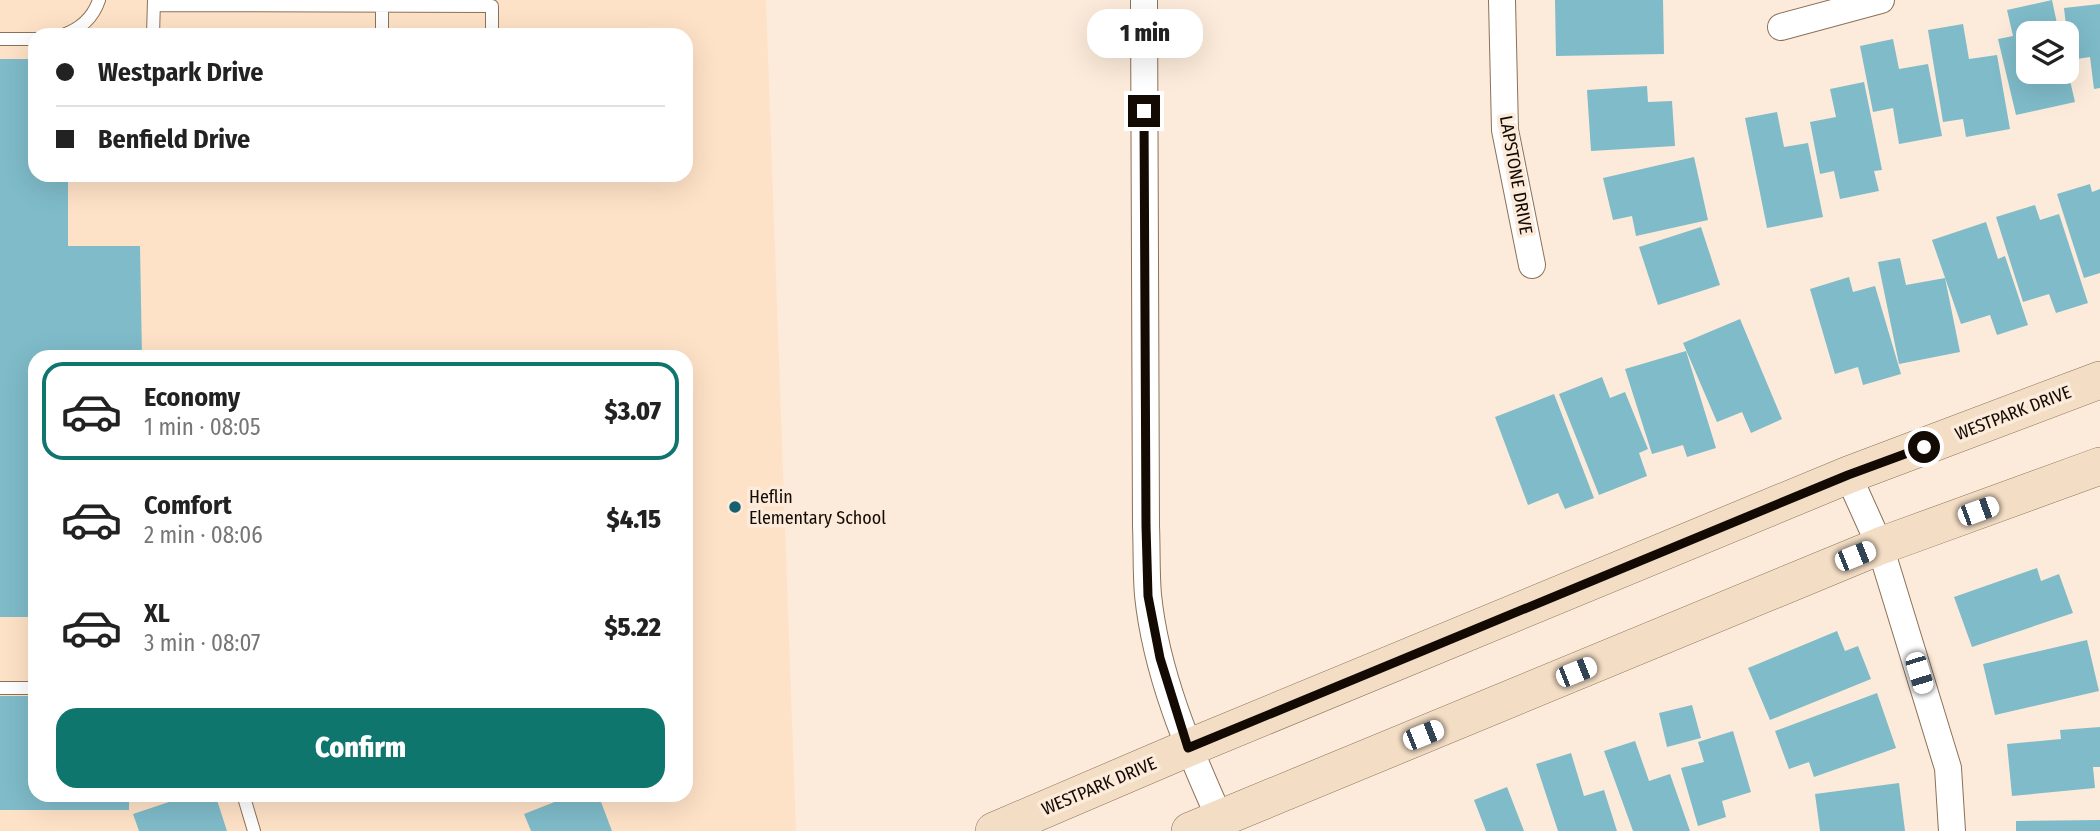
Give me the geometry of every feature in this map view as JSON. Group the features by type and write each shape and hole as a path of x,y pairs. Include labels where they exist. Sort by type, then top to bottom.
{"main road":[{"name":"WESTPARK DRIVE","path":"994,831 1848,475 2100,380"},
{"path":"1205,825 1880,546 2100,466"}],"street":[{"path":"1144,0 1148,596 1160,658 1188,748 1205,825"},
{"name":"LAPSTONE DRIVE","path":"1502,0 1506,130 1532,265"},
{"path":"1780,27 1881,0"},
{"path":"1848,475 1880,546 1948,768 1952,831"}],"lane":[{"path":"79,28 96,10 99,0"},
{"path":"153,28 154,2 492,6 492,28"},
{"path":"382,3 382,28"},
{"path":"0,39 28,39"},
{"path":"0,688 28,688"},
{"path":"245,802 254,831"}],"shaded area":[{"name":"Heflin Elementary School","path":"0,0 766,0 796,831 0,831"}],"building":[{"path":"1555,0 1663,0 1664,54 1556,56"},
{"path":"2052,0 2056,21 2016,21 2016,84 2071,84 2075,102 2016,115 1998,39 2013,36 2007,10"},
{"path":"2100,4 2100,88 2094,89 2090,57 2079,59 2079,21 2066,21 2064,8"},
{"path":"1963,24 1969,59 1997,55 2010,129 1966,137 1963,119 1943,122 1928,30"},
{"path":"1893,39 1899,69 1928,64 1942,136 1899,144 1893,108 1873,112 1860,46"},
{"path":"0,59 28,59 28,182 68,182 68,246 140,246 142,350 28,350 28,617 0,617"},
{"path":"1864,82 1882,170 1874,171 1879,191 1840,199 1834,171 1820,174 1810,122 1836,117 1830,89"},
{"path":"1647,86 1648,102 1672,101 1675,146 1591,151 1587,90"},
{"path":"1777,112 1784,147 1808,143 1823,217 1767,228 1745,118"},
{"path":"1694,157 1708,220 1636,236 1632,216 1613,220 1603,178"},
{"path":"2090,184 2092,192 2100,189 2100,273 2084,278 2057,194"},
{"path":"2035,205 2040,220 2059,214 2088,303 2056,313 2049,294 2023,302 1996,217"},
{"path":"1986,222 1998,259 2005,256 2028,325 1997,335 1990,315 1961,324 1932,240"},
{"path":"1701,227 1720,285 1658,305 1639,247"},
{"path":"1900,258 1906,285 1945,278 1960,352 1899,364 1878,262"},
{"path":"1849,277 1853,292 1875,286 1901,374 1863,385 1858,367 1835,374 1810,289"},
{"path":"1740,319 1782,419 1751,433 1742,412 1717,422 1683,343"},
{"path":"1686,351 1716,448 1687,457 1683,445 1652,454 1625,369"},
{"path":"1602,377 1610,398 1625,392 1648,449 1639,453 1647,476 1599,495 1559,394"},
{"path":"1554,394 1594,498 1565,509 1558,493 1528,505 1495,417"},
{"path":"2037,568 2041,581 2059,574 2073,613 1972,647 1954,597"},
{"path":"1837,631 1845,651 1858,646 1871,679 1770,720 1748,668"},
{"path":"2087,640 2099,691 1995,715 1983,664"},
{"path":"1877,693 1896,748 1814,777 1809,762 1789,769 1775,731"},
{"path":"0,696 28,696 28,802 129,802 129,810 0,810"},
{"path":"1692,705 1701,738 1667,747 1659,713"},
{"path":"2100,727 2100,767 2093,767 2095,788 2012,796 2007,744 2061,739 2060,730"},
{"path":"1733,731 1751,792 1722,801 1726,817 1698,826 1681,768 1704,762 1698,742"},
{"path":"1635,741 1649,781 1670,774 1690,831 1633,831 1604,751"},
{"path":"1571,753 1584,796 1604,790 1617,831 1558,831 1536,764"},
{"path":"1899,783 1905,831 1820,831 1815,794"},
{"path":"1507,787 1524,831 1486,831 1474,800"},
{"path":"169,802 218,802 227,831 139,831 133,814"},
{"path":"555,802 601,802 612,831 531,831 524,814"},
{"path":"2100,820 2100,831 2016,831 2016,821"}],"place":[{"name":"Heflin Elementary School","path":"735,507"}],"route":[{"path":"1144,111 1148,596 1160,658 1188,748 1848,475 1924,447"}]}
